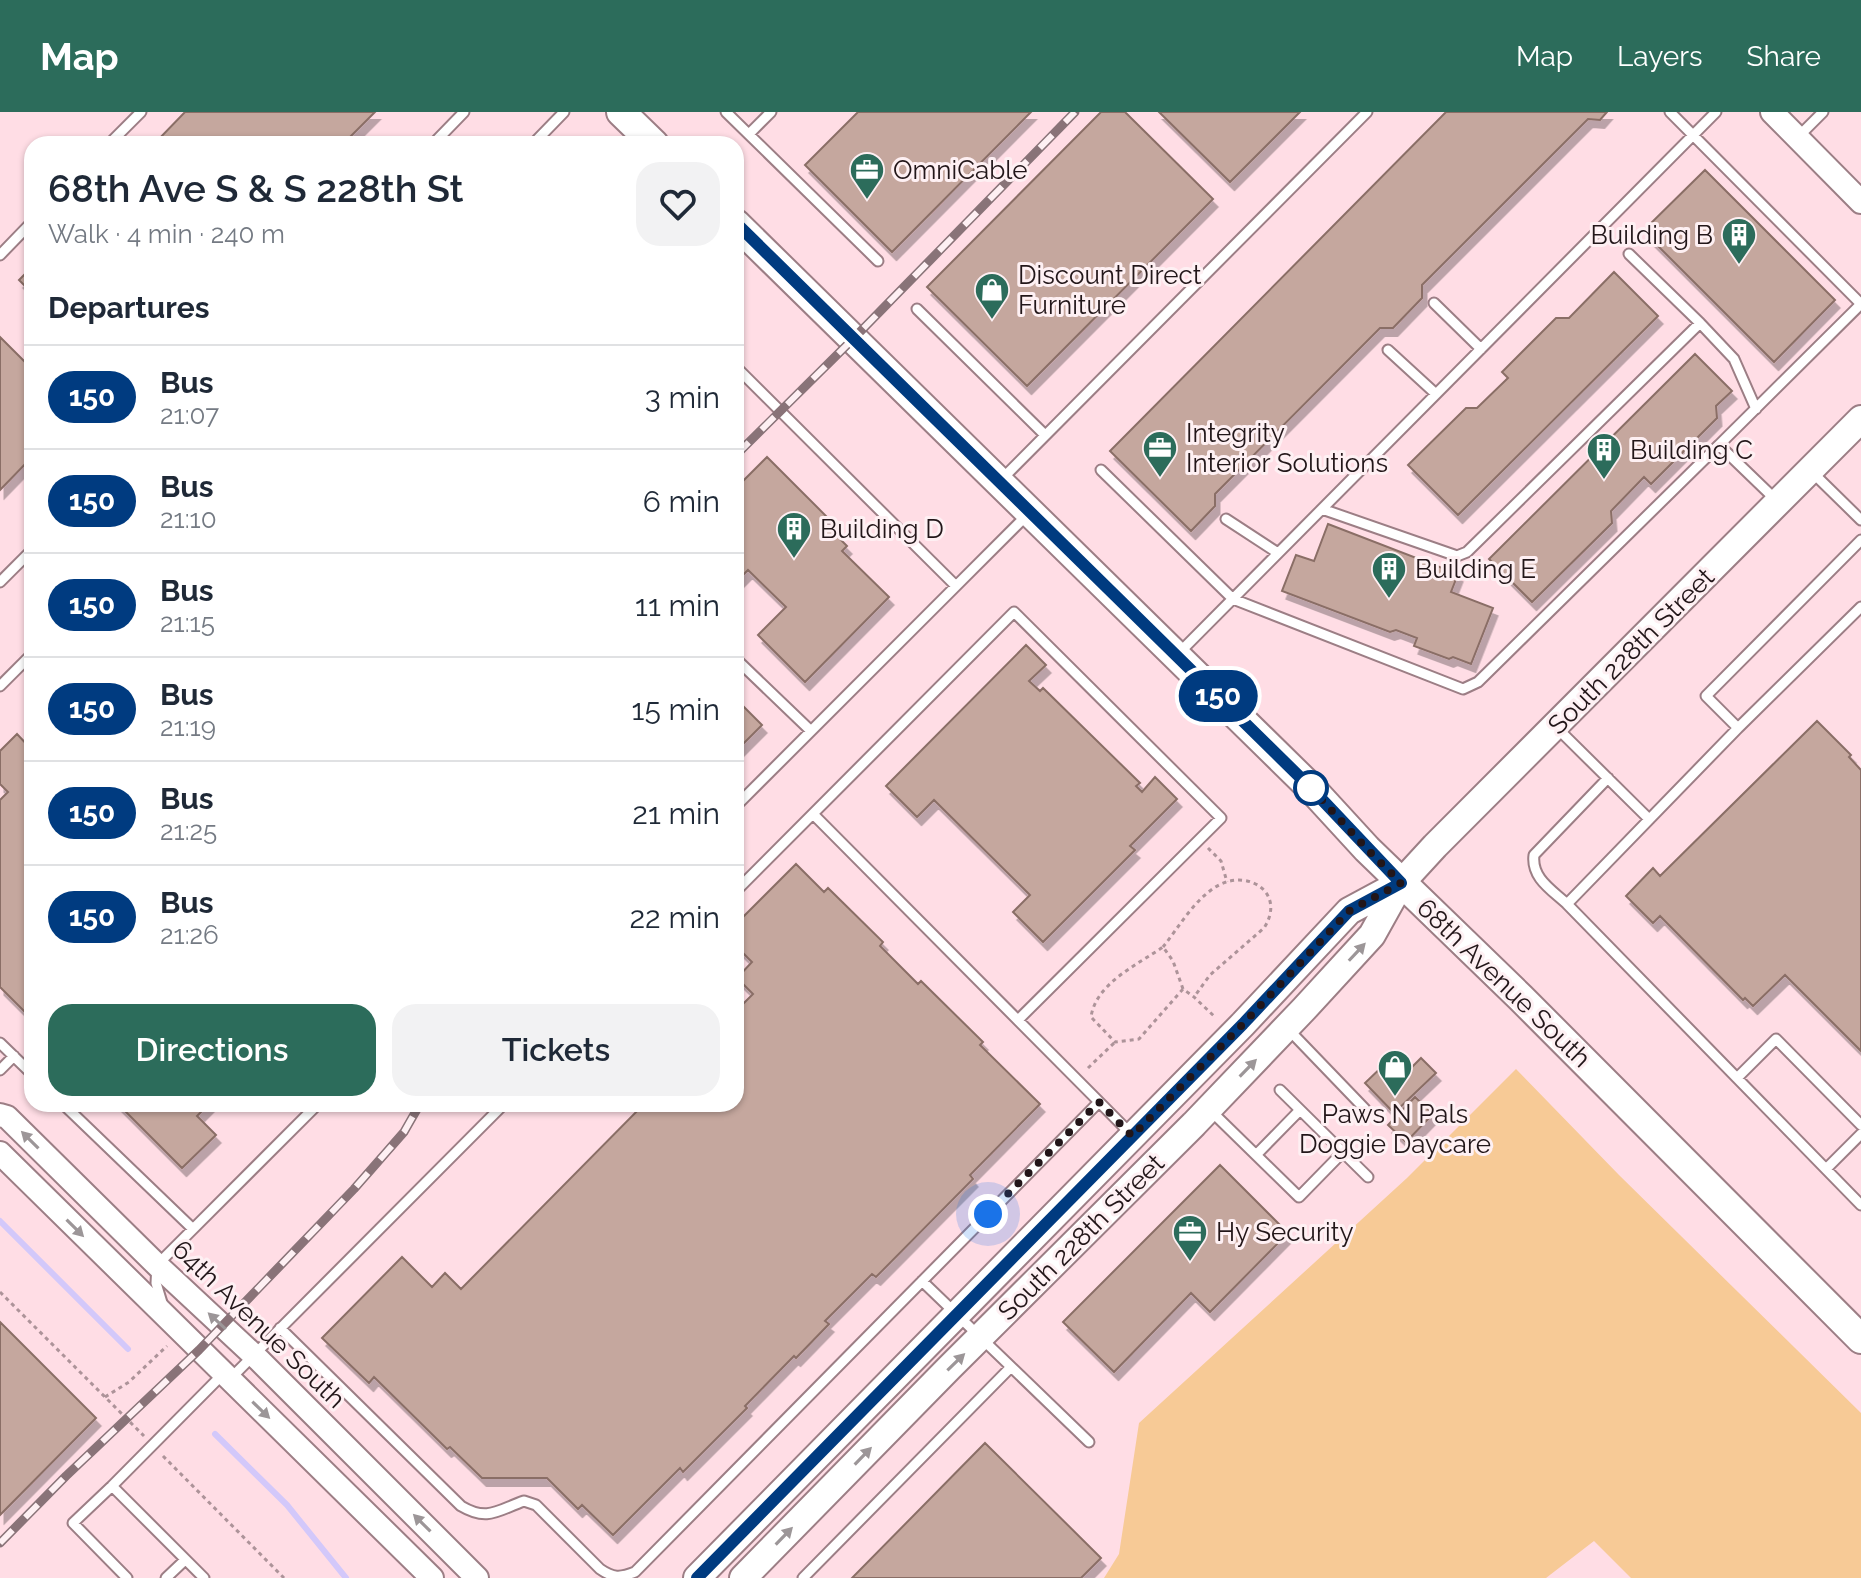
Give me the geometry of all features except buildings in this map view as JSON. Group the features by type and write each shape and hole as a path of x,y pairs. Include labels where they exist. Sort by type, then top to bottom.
{"main road":[{"path":"621,112 646,136"},
{"name":"68th Avenue South","path":"744,232 1311,788 1401,883 1521,998 1861,1339"},
{"name":"South 228th Street","path":"743,1578 1287,1028 1372,935 1401,883 1861,419"},
{"name":"South 228th Street","path":"697,1578 1233,1034 1349,911 1401,883"}],"street":[{"path":"1772,112 1861,202"},
{"name":"64th Avenue South","path":"0,1115 7,1117 157,1265 254,1355 477,1578"},
{"path":"0,1153 432,1578"}],"lane":[{"path":"117,136 141,112"},
{"path":"441,136 464,112"},
{"path":"541,136 564,112"},
{"path":"726,112 878,261"},
{"path":"749,134 771,112"},
{"path":"999,481 1367,112"},
{"path":"1101,470 1233,599 1463,689 1478,682 1861,304 1670,112"},
{"path":"1176,656 1716,112"},
{"path":"1798,137 1823,112"},
{"path":"0,255 24,230"},
{"path":"1629,254 1734,359 1756,409"},
{"path":"1434,303 1481,349"},
{"path":"917,309 1045,435"},
{"path":"1322,509 1457,556 1467,552 1700,323"},
{"path":"1388,350 1436,394"},
{"path":"744,375 956,586"},
{"path":"1719,445 1778,503"},
{"path":"1810,470 1861,520"},
{"path":"744,798 1030,512"},
{"path":"1226,519 1278,553"},
{"path":"1738,728 1706,696 1861,540"},
{"path":"0,582 24,558"},
{"path":"1567,904 1861,607"},
{"path":"744,883 1014,612 1221,818 1018,1020"},
{"path":"0,686 24,662"},
{"path":"744,667 811,731"},
{"path":"1556,727 1649,819"},
{"path":"1608,778 1534,855 1537,876 1861,1205"},
{"path":"813,814 1132,1136"},
{"path":"1287,1028 1365,1109"},
{"path":"1737,1078 1776,1039 1861,1125"},
{"path":"0,1043 24,1066"},
{"path":"0,1070 14,1056"},
{"path":"1280,1090 1368,1177"},
{"path":"280,1328 461,1506 481,1515 524,1501 536,1505 600,1569 610,1576 622,1578 635,1572 1099,1102"},
{"path":"1209,1108 1299,1197 1343,1152"},
{"path":"1256,1155 1300,1110"},
{"path":"71,1112 193,1229"},
{"path":"177,1328 161,1302 156,1283 157,1265 310,1112"},
{"path":"127,1578 73,1523 226,1377 254,1355 496,1112"},
{"path":"1826,1169 1861,1134"},
{"path":"922,1281 1089,1442"},
{"path":"803,1578 1011,1367"},
{"path":"112,1486 204,1578"},
{"path":"166,1578 185,1560"}],"path":[{"path":"1199,840 1221,861 1227,882"},
{"path":"1115,1042 1091,1017 1093,1006 1102,992 1163,947 1202,898 1220,885 1242,881 1257,884 1270,897 1269,920 1255,937 1210,975 1194,997"},
{"path":"1163,947 1173,961 1183,989 1233,1034"},
{"path":"1076,1079 1115,1042 1139,1039 1183,989"},
{"path":"105,1397 129,1382 177,1328"}],"shaded area":[{"path":"1516,1069 1861,1413 1861,1578 1631,1578 1594,1541 1546,1578 1104,1578 1119,1554 1139,1423 1407,1178"}],"waterway":[{"path":"0,1221 128,1349"},
{"path":"215,1434 287,1505 346,1578"}],"railway":[{"path":"744,447 1075,112"},
{"path":"0,1543 199,1350 354,1189 404,1132 415,1112"}],"bus line":[{"name":"150","path":"697,1578 1243,1024 1349,911 1401,883 1311,788 744,231"}],"place":[{"name":"OmniCable","path":"867,201"},
{"name":"Building B","path":"1739,266"},
{"name":"Discount Direct Furniture","path":"992,321"},
{"name":"Integrity Interior Solutions","path":"1160,479"},
{"name":"Building C","path":"1604,481"},
{"name":"Building D","path":"794,560"},
{"name":"Building E","path":"1389,600"},
{"name":"Paws N Pals Doggie Daycare","path":"1395,1098"},
{"name":"Hy Security","path":"1190,1263"}],"route":[{"path":"988,1214 1099,1102 1132,1136 1349,911 1401,883 1311,788"}]}
